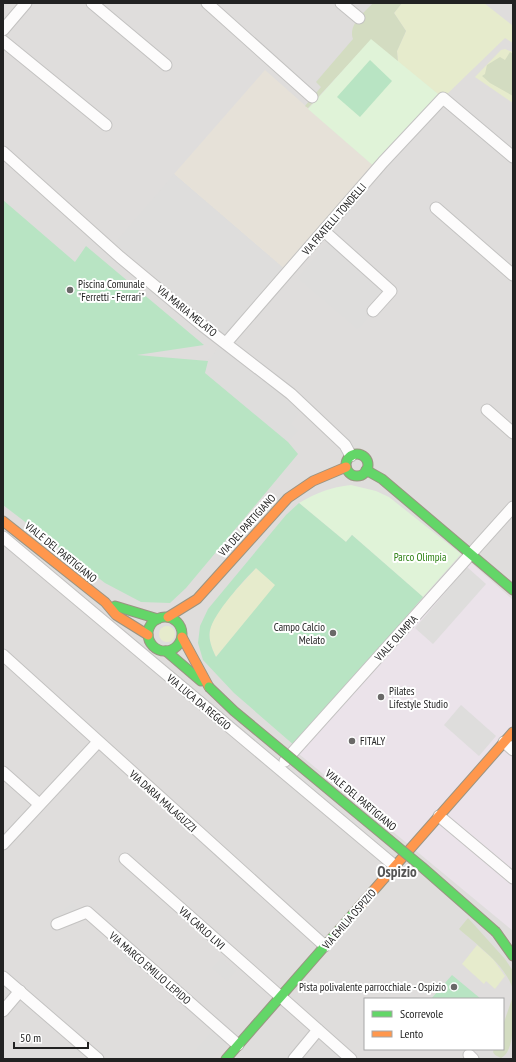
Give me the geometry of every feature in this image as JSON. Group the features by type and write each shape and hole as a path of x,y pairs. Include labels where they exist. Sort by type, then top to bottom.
{"main road":[{"path":"358,454 364,457 368,463 366,470 360,475 353,475 346,467 347,461 351,456 358,454"},
{"name":"VIA DEL PARTIGIANO","path":"168,617 197,599 288,498 313,482 346,467"},
{"path":"366,470 382,479 513,590"},
{"name":"VIALE DEL PARTIGIANO","path":"3,521 105,602 116,615 148,635 149,640 156,648 166,651 209,687 234,711 404,852 513,946"},
{"name":"VIA DEL PARTIGIANO","path":"183,635 197,599"},
{"name":"VIALE DEL PARTIGIANO","path":"105,602 141,615 158,618 168,617 176,620 209,687"},
{"path":"148,635 151,625 158,618"},
{"path":"166,651 176,648 183,635"},
{"name":"VIA EMILIA OSPIZIO","path":"229,1058 238,1045 513,732"},
{"name":"VIALE DEL PARTIGIANO","path":"496,932 513,956"}],"street":[{"path":"4,26 26,3"},
{"path":"92,3 166,65"},
{"path":"207,3 312,97"},
{"path":"341,3 359,18"},
{"path":"3,41 106,125"},
{"name":"VIA FRATELLI TONDELLI","path":"226,343 383,162 443,98 513,157"},
{"name":"VIA MARIA MELATO","path":"3,152 61,202 120,257 291,394 345,445 351,456"},
{"path":"436,208 513,275"},
{"path":"324,231 391,291 373,310"},
{"path":"487,410 513,433"},
{"name":"VIALE OLIMPIA","path":"279,768 513,507"},
{"name":"VIA LUCA DA REGGIO","path":"3,537 395,866"},
{"name":"VIA DARIA MALAGUZZI","path":"3,655 325,946"},
{"path":"3,844 98,742"},
{"path":"504,742 513,750"},
{"path":"3,772 39,804"},
{"path":"439,816 513,878"},
{"name":"VIA CARLO LIVI","path":"125,859 351,1059"},
{"name":"VIA MARCO EMILIO LEPIDO","path":"57,924 86,912 238,1045"},
{"path":"3,977 98,1059"},
{"path":"3,1011 20,991"},
{"path":"294,1059 318,1030"}],"shaded area":[{"path":"3,3 513,3 513,1059 3,1059"},
{"path":"265,70 377,169 288,272 174,174"},
{"path":"174,174 288,272 229,340 115,243"},
{"path":"330,240 390,291 358,329 298,278"},
{"path":"222,343 302,409 291,424 298,431 288,442 205,373 208,361"},
{"path":"469,561 513,600 513,931 299,754"},
{"path":"467,567 486,584 433,644 415,628"},
{"path":"461,705 496,736 479,756 444,725"},
{"path":"73,903 83,913 85,919 60,930 49,922"},
{"path":"127,947 145,963 139,971 121,957"},
{"path":"222,958 236,971 227,981 212,968"},
{"path":"214,1030 227,1041 210,1059 188,1059"},
{"path":"483,1050 486,1050 495,1059 475,1059"}],"green space":[{"path":"373,3 402,3 394,13 406,31 397,51 398,63 371,40 308,108 305,106 321,87 316,82 353,39 352,34 355,24 361,15"},
{"path":"402,3 484,3 513,26 513,43 505,38 443,98 398,63 397,51 406,31 394,13"},
{"path":"371,39 443,98 377,169 308,109"},
{"path":"505,49 513,52 513,103 475,77 501,50"},
{"path":"510,52 513,54 513,96 490,83 482,76 485,74 487,65 500,57 505,60"},
{"path":"370,60 392,81 360,117 337,97"},
{"path":"3,200 75,262 86,246 204,345 137,355 208,361 205,373 288,442 298,454 186,588 170,603 141,602 105,583 3,505"},
{"name":"Parco Olimpia","path":"351,485 376,491 389,497 461,554 423,597 352,535 346,542 299,503 324,491"},
{"path":"299,503 346,542 352,535 423,597 295,746 234,693 203,660 198,643 200,626 208,609 286,515","holes":["256,568 275,585 216,657 210,640 210,630 223,606"]},
{"path":"256,568 276,585 216,657 210,641 210,630 213,622 229,598"},
{"path":"164,626 170,626 175,631 173,640 170,642 164,642 159,637 159,631"},
{"path":"468,918 505,959 513,971 513,990 510,981 498,964 459,929"},
{"path":"477,945 493,959 505,976 495,989 486,981 484,984 462,964"},
{"name":"Pista polivalente parrocchiale - Ospizio","path":"452,975 480,998 432,998"},
{"path":"513,996 513,1030 509,1048 506,1054 501,1058 493,1052 494,1050 504,1050 504,1022"}],"traffic: fast":[{"path":"357,454 365,457 368,465 365,473 357,476 349,473 346,465 349,457 357,454"},
{"path":"366,470 382,479 513,590"},
{"path":"115,606 158,619"},
{"path":"162,617 168,617 172,618 179,624 182,634 181,641 175,648 168,651 162,651 158,650 151,644 148,637 148,631 149,627 155,620 162,617"},
{"path":"166,651 201,681"},
{"path":"209,687 234,711 422,867 496,932"},
{"path":"226,1059 359,907"},
{"path":"496,932 513,956"}],"traffic: slow":[{"path":"168,617 197,599 288,498 313,481 346,467"},
{"path":"3,521 105,602 116,615 148,635"},
{"path":"182,637 209,687"},
{"path":"359,907 513,732"}],"place":[{"name":"Piscina Comunale \"Ferretti - Ferrari\"","path":"70,290"},
{"name":"Campo Calcio Melato","path":"333,633"},
{"name":"Pilates Lifestyle Studio","path":"381,697"},
{"name":"FITALY","path":"352,741"},
{"name":"Pista polivalente parrocchiale - Ospizio","path":"454,987"}],"district":[{"name":"Ospizio","path":"397,872"}]}
